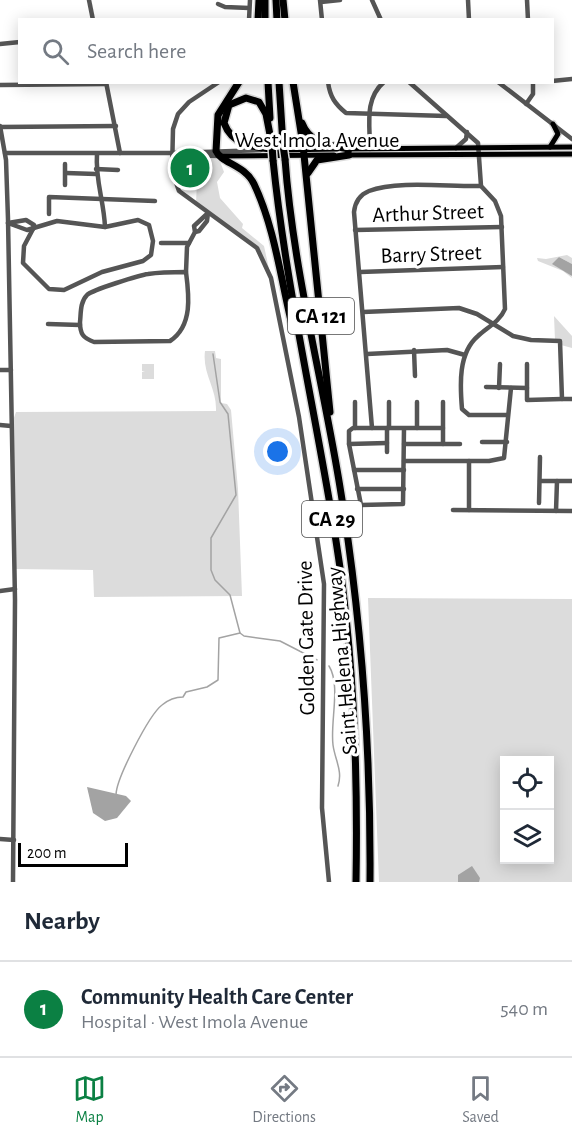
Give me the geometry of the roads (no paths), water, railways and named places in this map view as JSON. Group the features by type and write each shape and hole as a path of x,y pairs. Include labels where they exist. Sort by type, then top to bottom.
{"highway":[{"path":"258,18 259,0"},
{"path":"265,0 265,18"},
{"path":"276,0 277,18"},
{"path":"283,0 285,18"},
{"path":"238,84 218,115 217,153 243,169 253,182 260,201 274,249 319,445"},
{"name":"Saint Helena Highway","path":"268,84 273,160 290,288 336,541 350,669 356,790 356,882"},
{"name":"Saint Helena Highway","path":"279,84 281,147 285,159 299,276 334,451 350,551 363,668 369,790 370,882"},
{"path":"294,84 307,182"},
{"path":"272,145 266,114 259,102 246,98 231,103 226,109 224,123 234,138 249,147 281,147"},
{"path":"298,112 308,135 318,142 349,152"},
{"path":"307,182 310,167 314,162 349,152"},
{"name":"CA 121","path":"307,182 334,451"}],"main road":[{"path":"550,147 558,134 553,124"},
{"name":"West Imola Avenue","path":"281,147 304,152"},
{"name":"West Imola Avenue","path":"349,152 370,149 456,148 480,151 572,147"},
{"name":"West Imola Avenue","path":"217,153 480,151 572,154"}],"street":[{"path":"89,0 93,18"},
{"path":"249,18 250,0"},
{"path":"322,18 320,1 340,0"},
{"path":"372,0 380,18"},
{"path":"468,0 469,18"},
{"path":"526,0 528,18"},
{"path":"218,4 225,7 249,8"},
{"path":"0,45 18,42"},
{"path":"554,81 572,79"},
{"path":"0,85 53,84"},
{"path":"106,84 120,153"},
{"name":"Golden Gate Drive","path":"216,84 189,102 178,114 173,129 175,184 186,196 257,248 267,266 299,417 325,605 322,808 329,882"},
{"path":"328,84 330,95 335,104 346,113 446,116"},
{"path":"370,149 369,115 375,92 382,84"},
{"path":"411,84 446,116 476,139 480,151 481,186 495,201 502,226 505,309 494,323 475,339 465,355 462,409 469,415 507,415"},
{"path":"501,84 572,138"},
{"path":"526,104 533,94 533,84"},
{"path":"13,882 15,590 7,176 0,127 116,126"},
{"path":"456,148 466,139 467,132"},
{"name":"West Imola Avenue","path":"5,153 217,153 281,147"},
{"path":"97,154 97,184 104,200 105,227"},
{"path":"65,164 65,184"},
{"path":"66,174 118,170"},
{"path":"0,176 7,176"},
{"path":"372,428 355,230 354,212 358,199 370,190 379,189 411,186 481,186"},
{"path":"49,214 49,197 155,201"},
{"path":"186,272 147,274 95,289 84,298 80,325 84,338 94,342 170,341 183,328 187,315 186,272 189,243 195,232 194,226 208,213"},
{"path":"57,221 105,227 127,221 144,222 152,232 151,255 147,260 102,272 64,290 56,291 40,282 23,263 24,246 33,229 44,223 57,221"},
{"path":"8,223 33,229"},
{"name":"Arthur Street","path":"355,230 502,226"},
{"path":"161,243 189,243"},
{"name":"Barry Street","path":"360,272 503,267"},
{"path":"363,312 459,308 477,314 513,336 531,340 560,341 562,399"},
{"path":"48,324 80,325"},
{"path":"414,350 415,376"},
{"path":"367,354 447,350 465,355"},
{"path":"499,387 500,364"},
{"path":"527,364 527,400 572,399"},
{"path":"0,370 10,370"},
{"path":"486,387 527,388"},
{"path":"404,461 469,461 504,458 511,388"},
{"path":"355,402 355,428"},
{"path":"387,452 389,402"},
{"path":"417,402 417,428"},
{"path":"443,402 443,444"},
{"path":"0,425 11,426"},
{"path":"404,428 405,501 400,506 365,506 359,502 348,434 355,428 372,428 388,428 404,428 443,428"},
{"path":"482,442 507,442"},
{"path":"349,444 387,444"},
{"path":"404,444 460,444"},
{"path":"539,503 540,457"},
{"path":"469,461 469,510"},
{"path":"354,470 404,470"},
{"path":"540,481 572,481"},
{"path":"556,481 556,511"},
{"path":"357,489 404,489"},
{"path":"453,510 572,511"},
{"path":"0,591 15,590"},
{"path":"0,839 14,840"}],"waterway":[{"path":"116,795 127,762 156,711 169,700 183,697 186,692 207,687 218,680 219,638 240,633 230,595 215,580 211,570 211,538 236,495 228,414 220,402 213,354"},
{"path":"240,633 244,636 280,641 317,660"},
{"path":"329,666 335,693 332,736 339,770 338,786"}],"place":[{"name":"Community Health Care Center","path":"190,168"}]}
